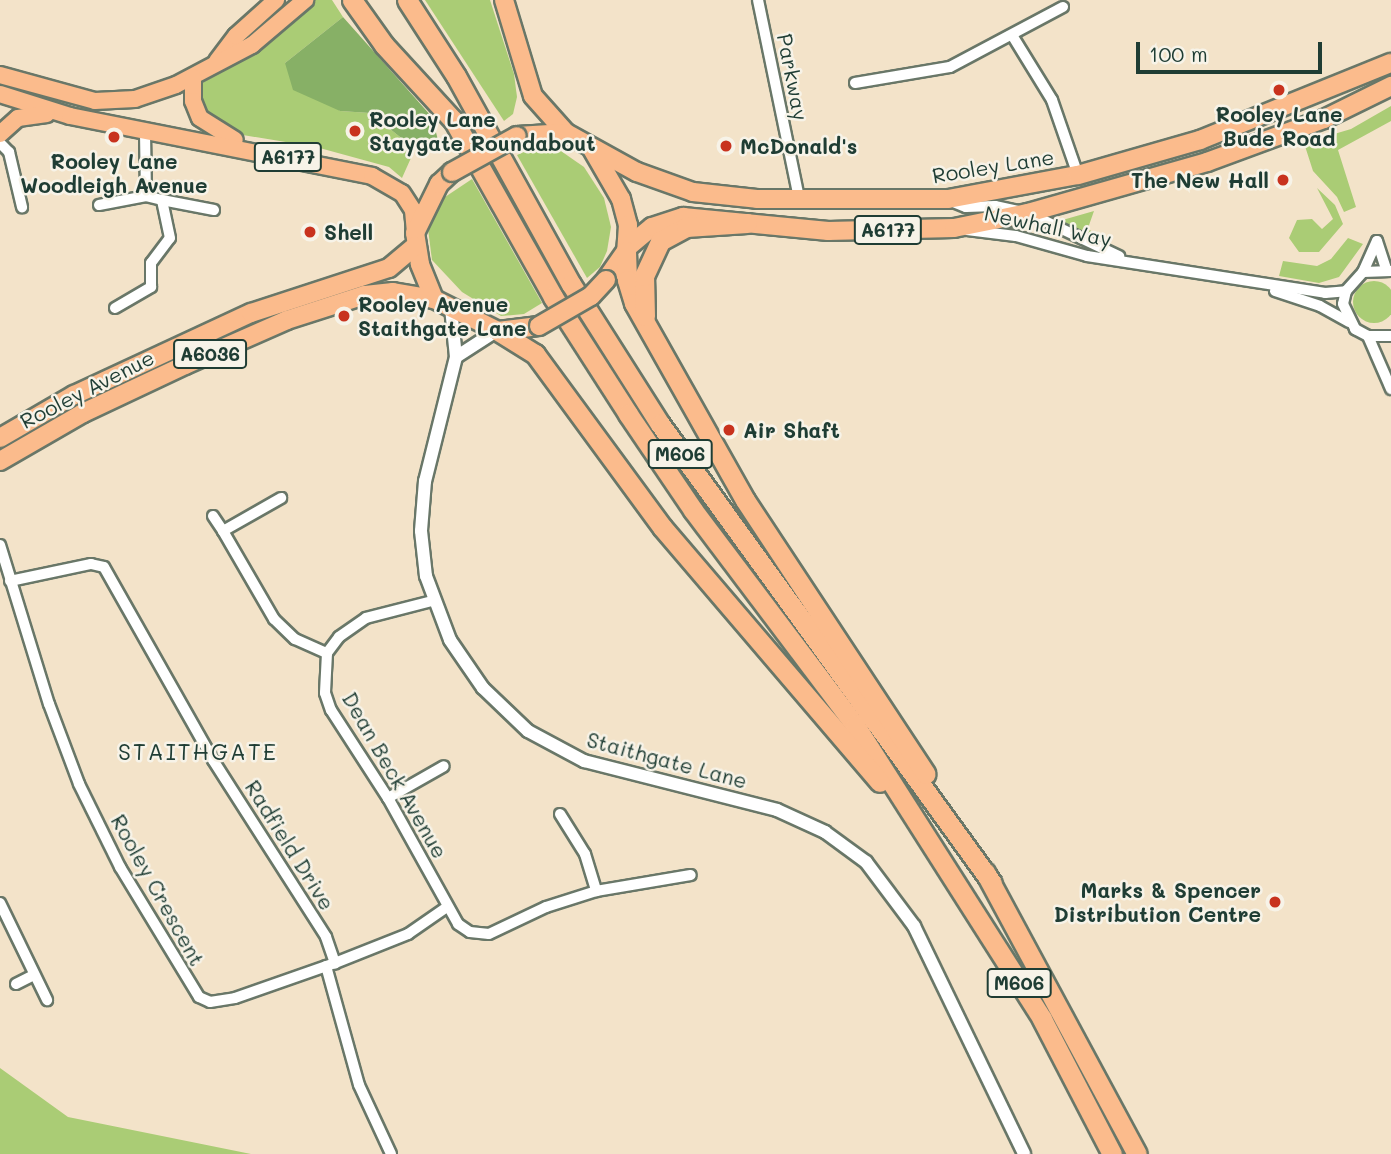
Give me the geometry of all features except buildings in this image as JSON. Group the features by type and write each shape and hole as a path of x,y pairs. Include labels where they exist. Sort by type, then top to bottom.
{"highway":[{"name":"M606","path":"352,0 384,45 454,121 553,297 628,414 693,510 855,725 1042,1019 1112,1154"},
{"name":"M606","path":"407,0 456,76 571,284 660,424 992,883"},
{"name":"A6177","path":"504,0 533,96 566,133 592,149 625,210 627,249"},
{"name":"Rooley Lane","path":"592,149 637,172 693,191 800,202 948,200 1078,175 1200,140 1391,62"},
{"name":"A6177","path":"497,331 539,326 591,296 606,280 627,249 655,225 682,217 799,231 954,228 1028,213 1207,162 1324,119 1391,86"},
{"path":"415,240 439,184 452,172 517,136 566,133"},
{"name":"M606","path":"645,320 644,276 660,241 686,227 747,223"},
{"name":"A6177","path":"415,240 434,299"},
{"name":"Rooley Avenue","path":"0,438 74,395 251,313 389,268 415,240"},
{"name":"M606","path":"627,249 628,286 745,499 910,746 992,883 1137,1154"},
{"name":"Rooley Avenue","path":"0,461 83,413 287,320 381,292 434,299"},
{"path":"434,299 497,331"},
{"name":"M606","path":"497,331 535,354 662,527 914,819"}],"main road":[{"path":"214,66 236,36 276,0"},
{"path":"0,75 77,97 135,99 192,77 252,45 304,0"},
{"path":"192,77 193,101 207,126 264,152"},
{"name":"A6177","path":"0,94 71,116 264,152 372,176 402,192 413,211 415,240"},
{"path":"0,134 18,118 34,113 71,116"}],"street":[{"name":"Parkway","path":"758,0 800,202"},
{"path":"855,83 950,68 1063,7"},
{"path":"1012,35 1052,100 1078,175"},
{"path":"145,130 146,196"},
{"path":"0,143 9,152 22,207"},
{"path":"99,205 146,196 214,210"},
{"path":"115,307 150,287 151,263 171,233 162,200"},
{"name":"Newhall Way","path":"948,200 966,207 995,206 1028,213 1072,238 1134,262"},
{"name":"Newhall Way","path":"954,228 1016,236 1087,256 1325,293 1346,291"},
{"path":"1349,322 1343,304 1346,291 1363,272 1377,241 1389,270 1363,272"},
{"name":"Newhall Way","path":"1218,275 1298,298 1349,322 1367,337"},
{"name":"Staithgate Lane","path":"451,308 456,357 422,509 423,554 432,601 450,640 483,688 528,731 584,761 776,810 825,832 866,862 898,900 919,934 1024,1154"},
{"path":"456,357 497,331"},
{"path":"1391,336 1367,337 1391,389"},
{"path":"223,531 281,498"},
{"path":"213,516 274,619 295,639 327,653 339,637 366,618 432,601"},
{"name":"Rooley Crescent","path":"0,545 79,784 120,867 190,988 210,1002 225,1001 408,934 447,907"},
{"name":"Radfield Drive","path":"10,581 91,564 104,567 213,760 326,937 359,1085 391,1154"},
{"name":"Dean Beck Avenue","path":"327,653 326,693 331,710 388,798 447,907 470,932 489,934 546,907 596,891 691,875"},
{"path":"388,798 444,766"},
{"path":"560,814 585,854 596,891"},
{"path":"0,903 47,1000"},
{"path":"16,984 34,975"}],"green space":[{"path":"312,0 332,0 343,17 285,63 340,111 370,113 415,149 402,178 389,167 316,147 237,134 207,114 202,106 198,91 202,83 239,62"},
{"path":"425,0 490,0 514,74 517,97 513,114 504,121"},
{"path":"343,17 432,117 438,140 429,151 415,149 370,113 340,111 293,90 285,63"},
{"path":"1391,106 1391,121 1338,150 1356,207 1344,212 1337,197 1313,171 1304,143 1351,129"},
{"path":"533,148 558,149 584,167 604,198 611,227 607,251 600,267 587,278 517,155"},
{"path":"472,179 542,303 524,314 501,316 462,292 432,260 428,229 445,197"},
{"path":"1317,188 1335,205 1343,224 1319,252 1299,252 1289,238 1297,220 1312,219 1322,229 1333,219"},
{"path":"1094,211 1088,228 1100,240 1059,221"},
{"path":"1348,238 1363,244 1339,277 1319,283 1279,276 1283,261 1317,266 1331,259"},
{"path":"1374,281 1389,287 1395,302 1389,317 1374,323 1359,317 1353,302 1359,287"},
{"path":"0,1068 68,1117 251,1154 0,1154"}],"place":[{"name":"Rooley Lane Bude Road","path":"1279,90"},
{"name":"Rooley Lane Staygate Roundabout","path":"355,131"},
{"name":"Rooley Lane Woodleigh Avenue","path":"114,137"},
{"name":"McDonald's","path":"726,146"},
{"name":"The New Hall","path":"1283,180"},
{"name":"Shell","path":"310,232"},
{"name":"Rooley Avenue Staithgate Lane","path":"344,316"},
{"name":"Air Shaft","path":"729,430"},
{"name":"Marks & Spencer Distribution Centre","path":"1275,902"}],"district":[{"name":"STAITHGATE","path":"198,751"}]}
